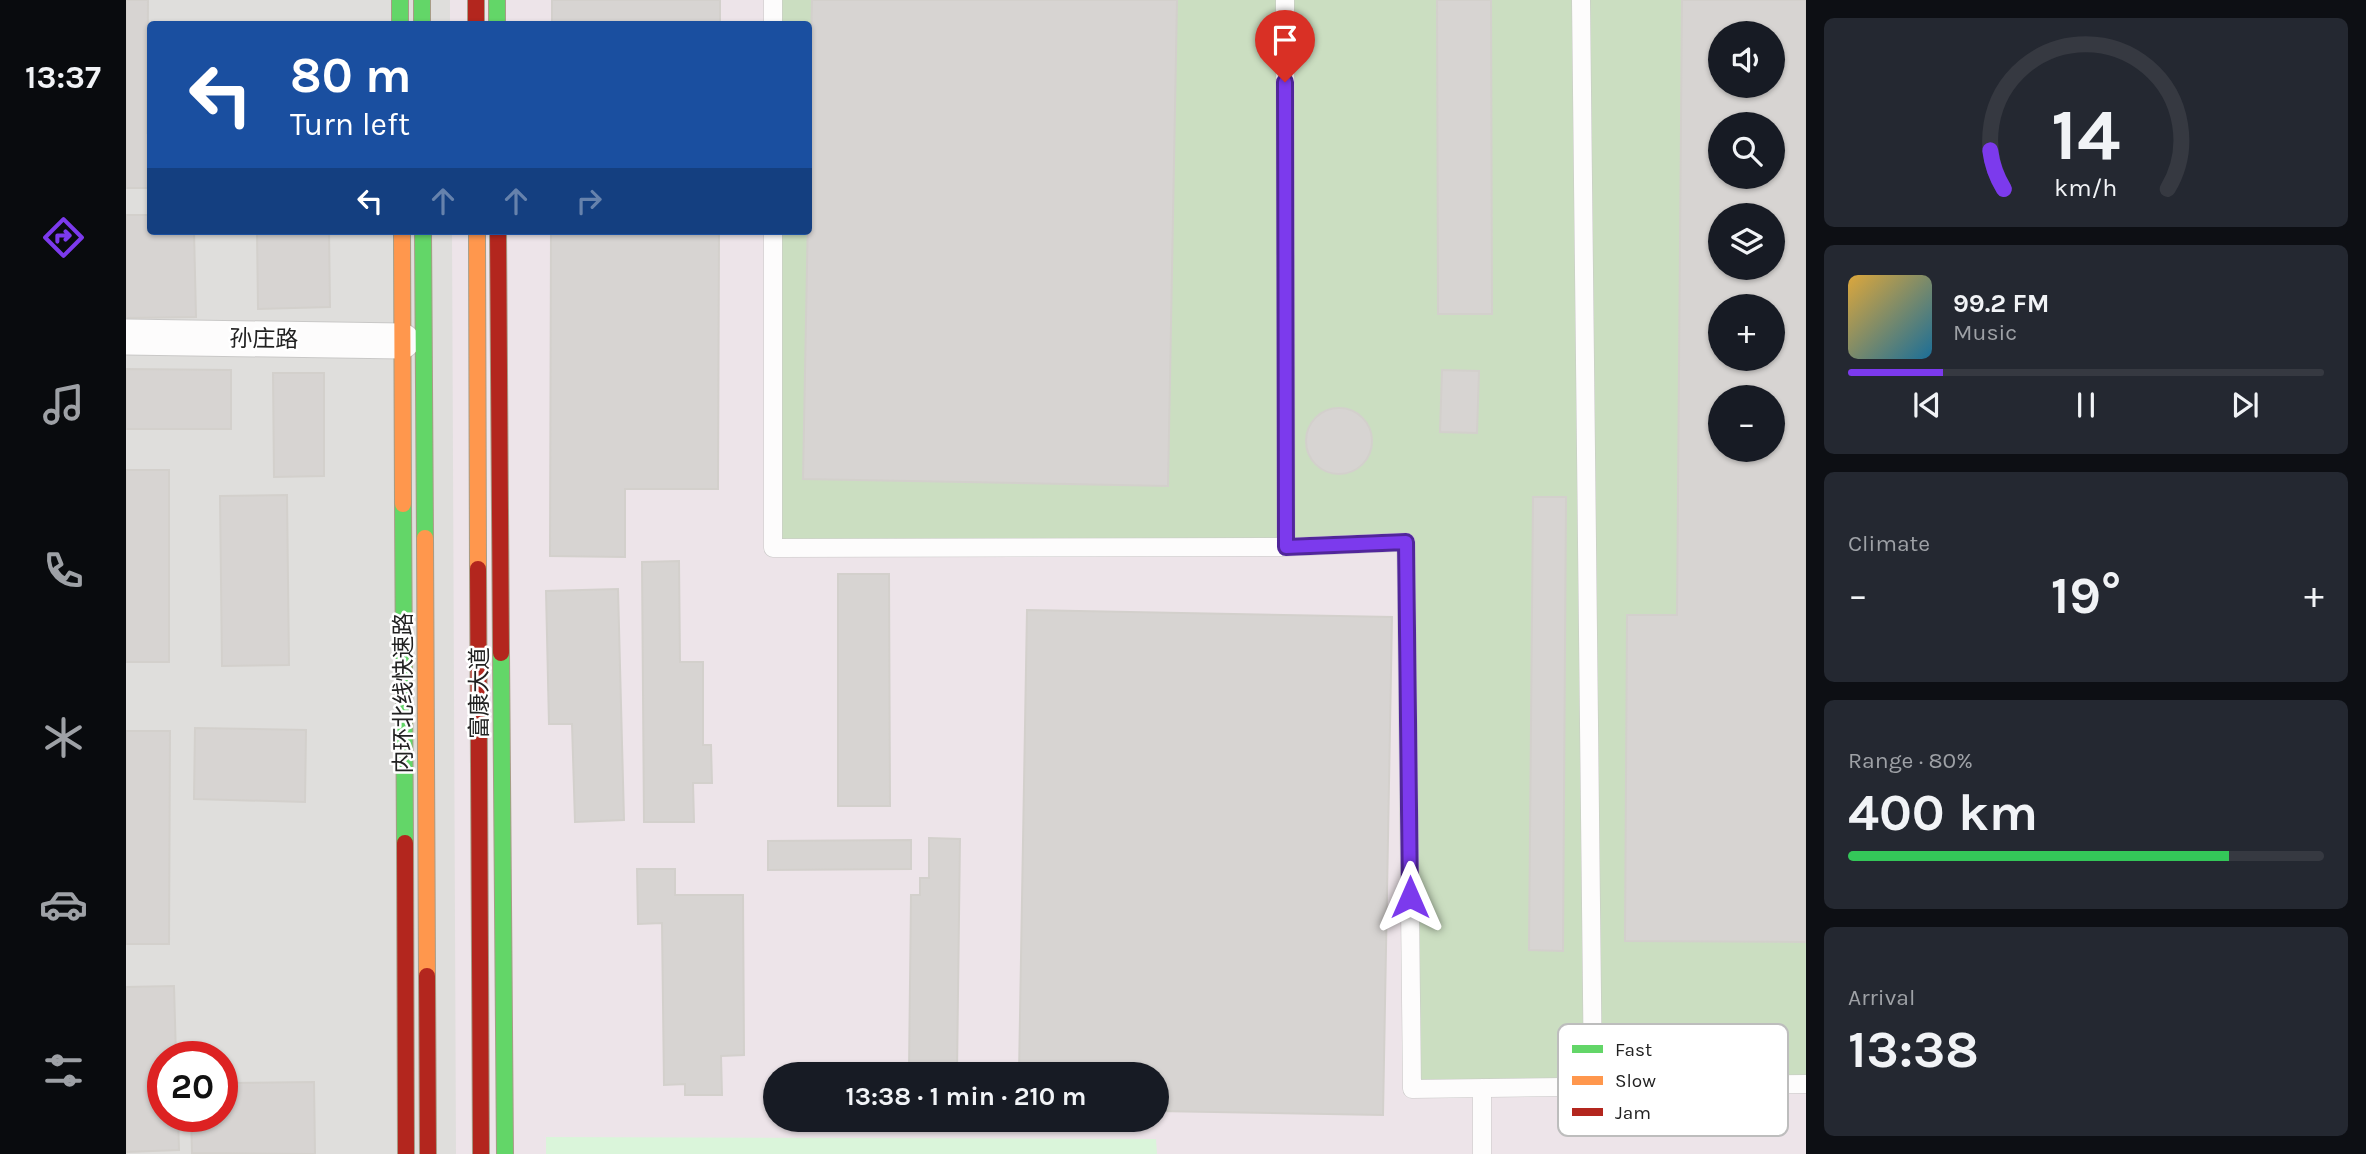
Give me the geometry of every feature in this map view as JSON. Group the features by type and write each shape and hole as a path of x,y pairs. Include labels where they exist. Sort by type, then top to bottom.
{"main road":[{"path":"400,0 400,21"},
{"path":"422,0 422,21"},
{"path":"476,0 476,21"},
{"path":"496,0 497,21"},
{"path":"402,235 406,1154"},
{"name":"内环北线快速路","path":"423,235 428,1154"},
{"path":"477,235 481,1154"},
{"name":"富康大道","path":"498,235 505,1154"}],"street":[{"name":"孙庄路","path":"126,337 402,341"}],"lane":[{"path":"773,0 773,21"},
{"path":"1284,0 1286,547"},
{"path":"1581,0 1592,1024"},
{"path":"773,235 773,548 1286,547 1406,542 1412,1089 1558,1087"},
{"path":"1788,1084 1806,1084"},
{"path":"1482,1088 1482,1154"}],"shaded area":[{"path":"126,0 531,0 532,21 147,21 147,235 535,235 546,1154 126,1154"},
{"path":"450,0 1806,0 1806,1154 456,1154 452,235 812,235 812,21 450,21"}],"green space":[{"path":"773,0 1806,0 1806,1084 1788,1084 1788,1024 1558,1024 1558,1087 1412,1089 1406,542 773,548 773,235 812,235 812,21 773,21"},
{"path":"546,1137 1156,1139 1157,1154 546,1154"}],"building":[{"path":"126,0 148,0 147,188 126,188"},
{"path":"552,0 720,0 720,21 552,21"},
{"path":"812,0 1177,0 1168,486 803,479 808,235 812,235"},
{"path":"1437,0 1491,0 1492,314 1438,314"},
{"path":"1682,0 1806,0 1806,942 1625,941 1627,615 1677,615"},
{"path":"126,215 147,215 147,235 194,235 196,317 126,318"},
{"path":"257,235 329,235 330,307 258,309"},
{"path":"551,235 719,235 718,489 625,489 625,557 550,556"},
{"path":"126,369 231,370 231,429 126,429"},
{"path":"1442,370 1479,371 1477,433 1440,432"},
{"path":"273,373 324,373 324,476 274,477"},
{"path":"1339,408 1362,418 1372,441 1362,464 1339,474 1316,464 1306,441 1316,418"},
{"path":"126,470 169,470 169,662 126,662"},
{"path":"287,495 289,665 222,666 220,496"},
{"path":"1533,497 1566,497 1563,951 1529,950"},
{"path":"679,561 680,662 703,662 703,745 711,745 712,783 693,783 694,822 644,822 642,562"},
{"path":"838,574 889,574 890,806 838,806"},
{"path":"618,589 624,820 575,822 572,724 549,724 546,591"},
{"path":"1027,610 1392,617 1383,1115 1169,1111 1169,1062 1019,1062"},
{"path":"195,728 306,730 305,802 194,799"},
{"path":"126,731 170,731 169,944 126,944"},
{"path":"929,838 960,839 957,1062 909,1062 911,895 920,895 920,878 929,878"},
{"path":"911,840 911,869 768,870 768,841"},
{"path":"637,869 675,869 675,895 743,895 744,1055 721,1056 722,1095 685,1095 685,1084 664,1085 662,923 638,924"},
{"path":"174,986 176,1041 147,1041 147,1132 178,1132 179,1150 126,1152 126,987"},
{"path":"314,1082 315,1154 192,1153 191,1132 238,1132 238,1083"}],"traffic: fast":[{"path":"400,0 400,21"},
{"path":"422,0 422,21"},
{"path":"497,0 497,21"},
{"path":"423,235 425,538"},
{"path":"403,504 405,843"},
{"path":"501,653 505,1154"}],"traffic: slow":[{"path":"402,235 403,504"},
{"path":"477,235 478,569"},
{"path":"425,538 427,976"}],"traffic: jam":[{"path":"476,0 476,21"},
{"path":"498,235 501,653"},
{"path":"478,569 481,1154"},
{"path":"405,843 406,1154"},
{"path":"427,976 428,1154"}],"route":[{"path":"1285,82 1286,547 1406,542 1410,897"}]}
